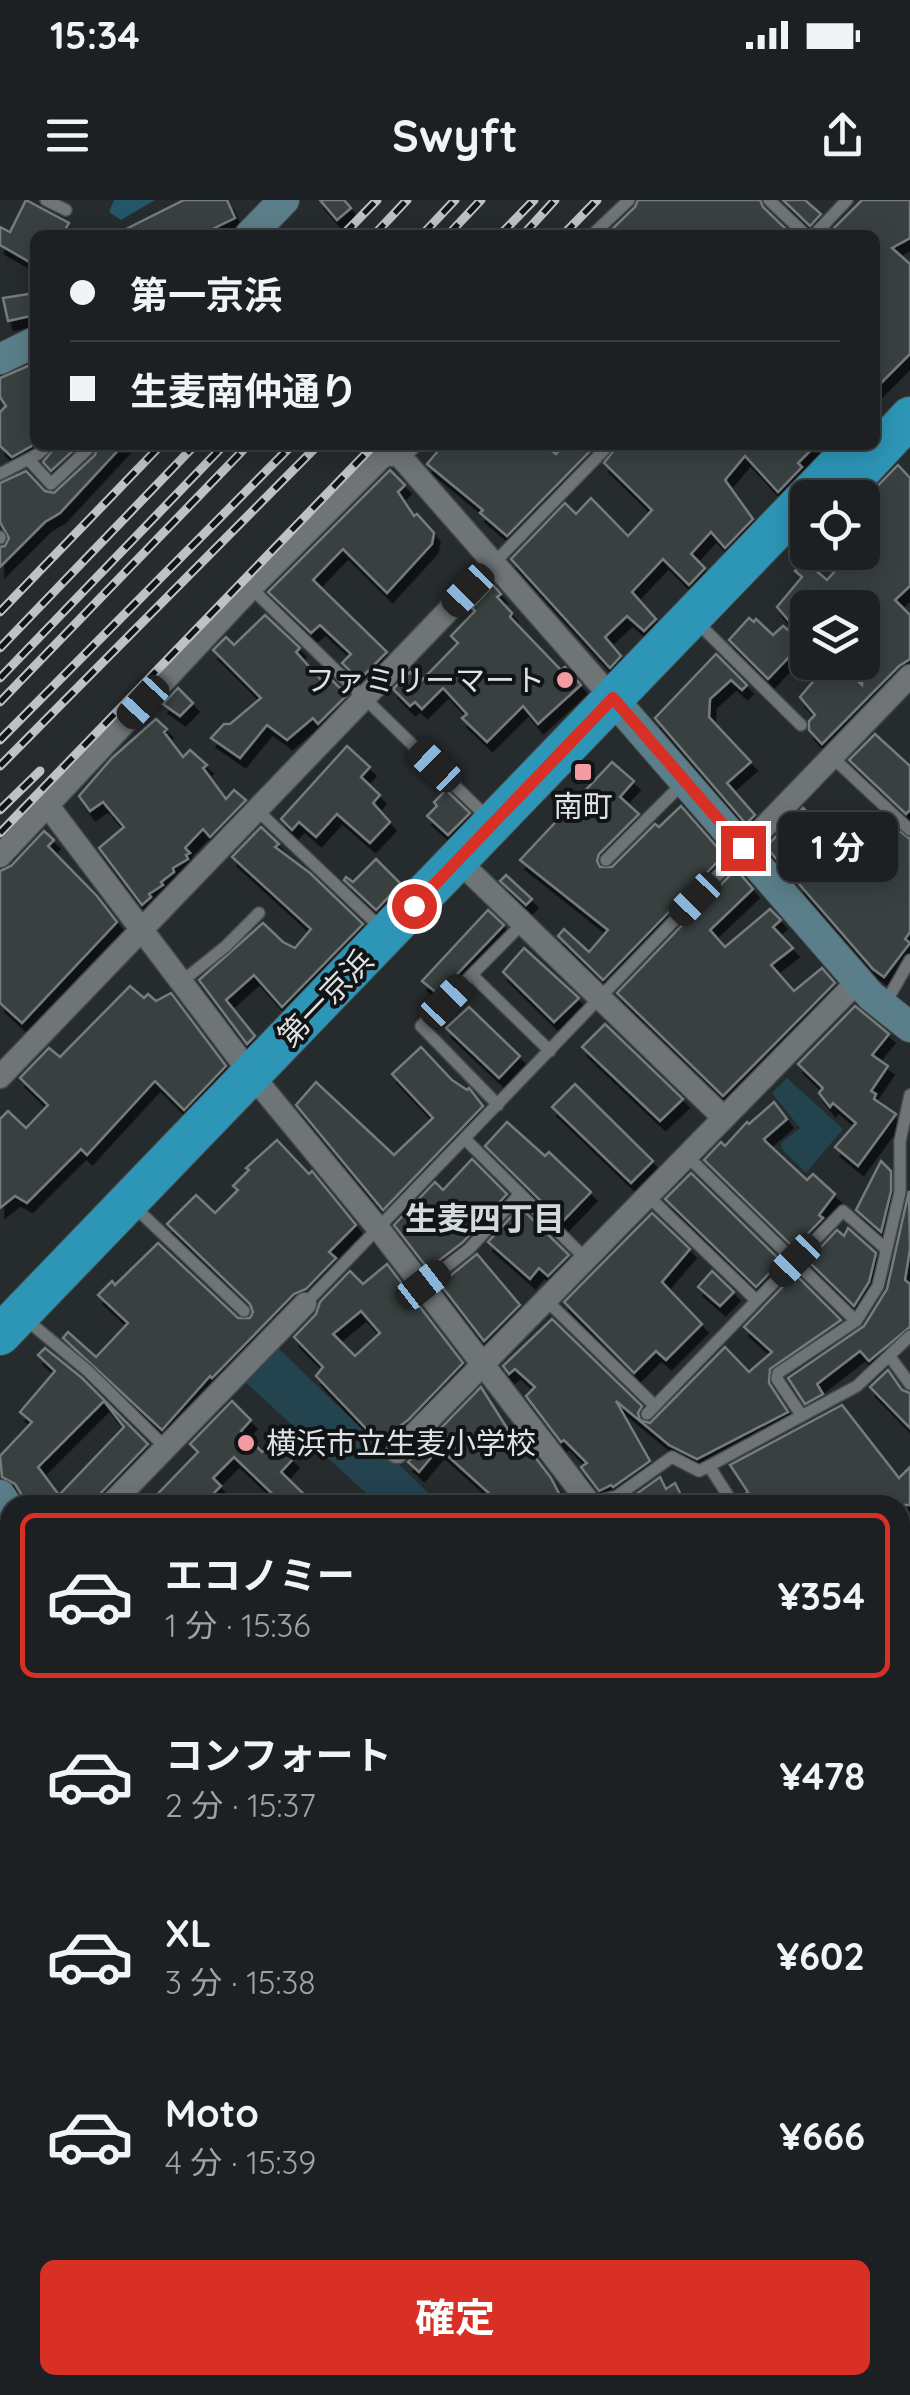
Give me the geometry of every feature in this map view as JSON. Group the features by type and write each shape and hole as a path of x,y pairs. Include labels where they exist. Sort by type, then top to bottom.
{"highway":[{"path":"880,421 910,388"},
{"path":"880,449 910,417"},
{"name":"第一京浜","path":"0,1362 17,1331 257,1082 471,874 852,450"},
{"path":"851,480 879,450"},
{"name":"第一京浜","path":"17,1331 142,1214 387,934 493,823 706,631 790,545"}],"street":[{"path":"255,230 284,200"},
{"path":"0,856 251,588 384,455 404,450 494,564 683,783 858,981 910,1027"},
{"path":"0,1077 494,564"},
{"path":"743,848 909,680"},
{"path":"48,806 257,1082 423,1285 582,1495"},
{"path":"471,874 724,1117"},
{"path":"396,1452 858,981"},
{"path":"120,1495 305,1304"}],"lane":[{"path":"46,200 66,210"},
{"path":"597,230 629,200"},
{"path":"769,200 804,230"},
{"path":"815,230 847,200"},
{"path":"0,474 42,450"},
{"path":"29,460 51,484 87,450"},
{"path":"494,564 604,450"},
{"path":"251,588 493,823"},
{"path":"706,631 801,726"},
{"path":"832,756 910,830"},
{"path":"606,860 683,783"},
{"path":"258,810 387,934"},
{"path":"305,1304 743,848"},
{"path":"181,982 259,913"},
{"path":"498,1105 421,1026 522,923"},
{"path":"883,1007 910,960"},
{"path":"472,975 550,1051"},
{"path":"802,1416 777,1379 778,1373 856,1320 878,1286 900,1192 900,1141 910,1095"},
{"path":"465,1139 584,1258"},
{"path":"686,1155 856,1320"},
{"path":"423,1285 469,1248 520,1194"},
{"path":"647,1194 756,1300"},
{"path":"545,1299 651,1409 843,1211 886,1249"},
{"path":"142,1214 244,1311"},
{"path":"17,1331 88,1371 165,1448"},
{"path":"619,1495 672,1457 699,1471 857,1386 910,1336"},
{"path":"890,1357 910,1384"},
{"path":"710,1466 728,1495"}],"shaded area":[{"path":"114,200 155,200 121,220 109,212"},
{"path":"787,1078 843,1129 806,1173 781,1148 782,1142 800,1128 772,1093"},
{"path":"278,1348 431,1495 368,1495 243,1380"}],"building":[{"path":"26,200 69,223 65,230 30,230 30,262 0,245 0,227 10,232"},
{"path":"184,200 227,200 235,218 210,230 124,230"},
{"path":"320,200 344,200 351,208 337,220"},
{"path":"638,200 760,200 787,230 611,230"},
{"path":"783,200 805,200 821,214 810,226"},
{"path":"862,200 910,200 910,238 892,248 910,264 910,354 880,384 880,230 832,230"},
{"path":"30,294 30,316 8,321 3,298"},
{"path":"30,365 30,447 12,457 0,446 0,412 6,406 0,397 0,378"},
{"path":"53,450 74,450 51,471 43,462"},
{"path":"96,450 118,450 60,513 45,522 0,567 0,547 9,538 0,522 0,483 26,471 45,491 54,493"},
{"path":"439,450 551,450 556,454 560,450 591,450 507,536 480,513 483,510 427,464"},
{"path":"614,450 811,450 798,463 802,467 778,492 745,456 725,480 753,519 725,548 711,532 691,554 705,568 689,585 663,559 632,592 656,619 644,631 627,616 605,637 621,656 610,668 511,559 565,503 576,514 591,498 628,536 652,510 604,463"},
{"path":"898,465 910,478 910,586 895,600 910,615 910,659 822,744 809,730 809,721 815,715 800,697 814,680 857,680 862,685 862,680 880,680 880,590 791,590 802,577 795,571 815,570 827,580 836,570 880,570 880,484"},
{"path":"390,470 405,485 398,492 414,516 417,514 434,533 432,544 387,593 343,549 313,580 387,652 359,680 342,663 351,654 320,625 311,633 268,592"},
{"path":"493,585 501,594 497,597 512,613 510,617 561,670 565,667 581,685 538,724 523,706 487,742 462,718 467,714 443,688 422,709 415,702 410,706 393,689 410,672 420,682 458,643 451,636"},
{"path":"790,591 790,622 777,607"},
{"path":"265,615 300,648 296,652 324,683 329,677 347,695 318,724 313,718 287,740 267,725 240,758 211,738 261,698 213,650 226,637 234,645"},
{"path":"749,618 754,622 756,619 773,635 783,626 790,632 790,656 768,679 729,640"},
{"path":"716,654 747,685 742,690 731,680 710,699 709,717 751,762 727,783 755,815 746,824 655,718"},
{"path":"178,688 193,703 180,716 163,704"},
{"path":"156,719 167,729 164,732 183,757 190,750 207,765 203,768 226,799 234,790 246,800 210,837 203,829 185,848 190,853 186,855 188,859 173,868 174,872 142,905 99,848 124,827 103,802 90,811 79,796 112,758"},
{"path":"875,734 910,766 910,810 906,814 849,760"},
{"path":"347,746 370,767 361,777 380,795 373,803 390,822 370,843 337,814 316,837 299,822 292,830 281,819"},
{"path":"612,762 634,781 620,797 639,814 599,854 600,867 612,867 655,824 659,827 681,806 724,855 603,980 558,936 564,929 589,952 608,930 520,860"},
{"path":"446,790 470,813 448,835 427,816"},
{"path":"803,808 850,855 882,817 910,839 910,932 905,939 910,943 884,977 799,884 824,863 803,842 780,863 766,847"},
{"path":"261,827 279,844 275,847 310,873 363,924 282,1007 254,975 226,1000 255,1036 247,1044 199,980 263,923 295,948 311,929 232,857"},
{"path":"44,831 54,840 48,846 117,922 22,1023 0,1003 0,871 11,866"},
{"path":"376,859 401,884 376,910 344,880 346,877 353,882"},
{"path":"736,869 753,889 710,930 725,947 770,909 781,920 773,927 793,948 771,965 794,991 822,968 835,983 723,1096 617,993"},
{"path":"506,875 532,899 526,905 500,881"},
{"path":"488,910 504,925 438,994 422,981"},
{"path":"524,948 579,998 554,1022 503,972"},
{"path":"130,986 144,998 148,994 156,1001 171,993 226,1066 184,1110 155,1081 87,1155 81,1149 27,1203 15,1196 0,1208 0,1119 8,1111 26,1128 48,1105 20,1078 49,1048 60,1057"},
{"path":"855,1006 889,1034 872,1055 888,1066 871,1091 876,1094 874,1099 896,1114 858,1166 835,1147 856,1123 833,1103 830,1107 819,1093 823,1088 798,1064"},
{"path":"469,1007 520,1056 499,1078 446,1028"},
{"path":"605,1024 683,1099 660,1121 582,1047"},
{"path":"421,1047 452,1080 469,1088 483,1106 383,1210 296,1105 316,1082 394,1155 433,1118 392,1074"},
{"path":"575,1084 653,1161 631,1183 552,1107"},
{"path":"774,1102 787,1119 764,1139 807,1180 813,1174 835,1194 819,1215 823,1218 794,1248 704,1160 721,1142 725,1146 747,1122"},
{"path":"507,1122 545,1156 549,1152 591,1192 562,1222 485,1146"},
{"path":"277,1140 309,1174 312,1171 356,1225 329,1252 336,1258 210,1376 162,1430 63,1338 68,1332 96,1357 128,1323 98,1295 112,1281 115,1285 158,1243 238,1318 250,1318 250,1304 167,1224 196,1195 215,1213 238,1190 233,1186 249,1170 246,1168"},
{"path":"472,1159 507,1194 463,1242 428,1269 394,1225 435,1182 443,1190"},
{"path":"881,1161 891,1171 891,1191 881,1232 856,1210"},
{"path":"691,1173 781,1261 756,1287 665,1199"},
{"path":"909,1191 910,1249 905,1280 910,1284 910,1327 869,1361 860,1351 817,1384 823,1394 805,1404 788,1378 864,1326 887,1289"},
{"path":"520,1207 569,1255 548,1276 539,1268 530,1279 488,1242"},
{"path":"652,1213 690,1249 662,1282 702,1324 666,1360 656,1351 634,1373 564,1302"},
{"path":"848,1228 876,1253 869,1282 854,1306 808,1261 837,1230 844,1236"},
{"path":"477,1254 520,1305 484,1341 440,1284"},
{"path":"387,1264 463,1363 408,1420 379,1442 316,1376 323,1367 294,1337 350,1271 363,1284","holes":["361,1311 380,1333 355,1356 333,1334"]},
{"path":"712,1271 734,1292 720,1306 698,1287"},
{"path":"795,1274 841,1320 770,1369 769,1383 788,1412 697,1459 669,1445 616,1401 650,1461 613,1487 599,1491 581,1467 587,1463 564,1440 561,1442 526,1396 535,1387 515,1369 509,1374 503,1366 552,1319 642,1406 640,1420 650,1423 725,1347 749,1372 772,1352 744,1327"},
{"path":"45,1348 82,1378 148,1444 99,1495 59,1495 22,1495 15,1484 2,1477 0,1456 32,1422 20,1412 55,1371 38,1355","holes":["104,1401 124,1427 59,1495 38,1467"]},
{"path":"888,1370 902,1390 910,1393 910,1428 870,1387"},
{"path":"481,1387 517,1444 522,1440 560,1495 491,1495 439,1448 419,1472 408,1462"},
{"path":"232,1401 251,1420 241,1431 262,1452 273,1441 293,1459 281,1472 305,1495 274,1495 234,1457 213,1478 221,1486 212,1495 157,1495 198,1452 190,1444"},
{"path":"842,1405 899,1478 910,1467 910,1495 743,1495 748,1492 730,1465"},
{"path":"660,1477 666,1489 675,1483 681,1495 635,1495"}],"railway":[{"path":"348,230 377,200"},
{"path":"379,230 407,200"},
{"path":"427,230 455,200"},
{"path":"453,230 481,200"},
{"path":"505,230 534,200"},
{"path":"528,230 555,200"},
{"path":"568,230 597,200"},
{"path":"0,612 156,450"},
{"path":"0,648 190,450"},
{"path":"0,678 219,450"},
{"path":"0,702 243,450"},
{"path":"0,740 287,450"},
{"path":"0,766 313,450"},
{"path":"0,833 369,450"},
{"path":"0,810 40,771"}],"place":[{"name":"ファミリーマート","path":"565,680"},
{"name":"南町","path":"583,772"},
{"name":"横浜市立生麦小学校","path":"246,1443"}],"district":[{"name":"生麦四丁目","path":"485,1218"}],"route":[{"path":"414,906 613,698 743,848"}]}
